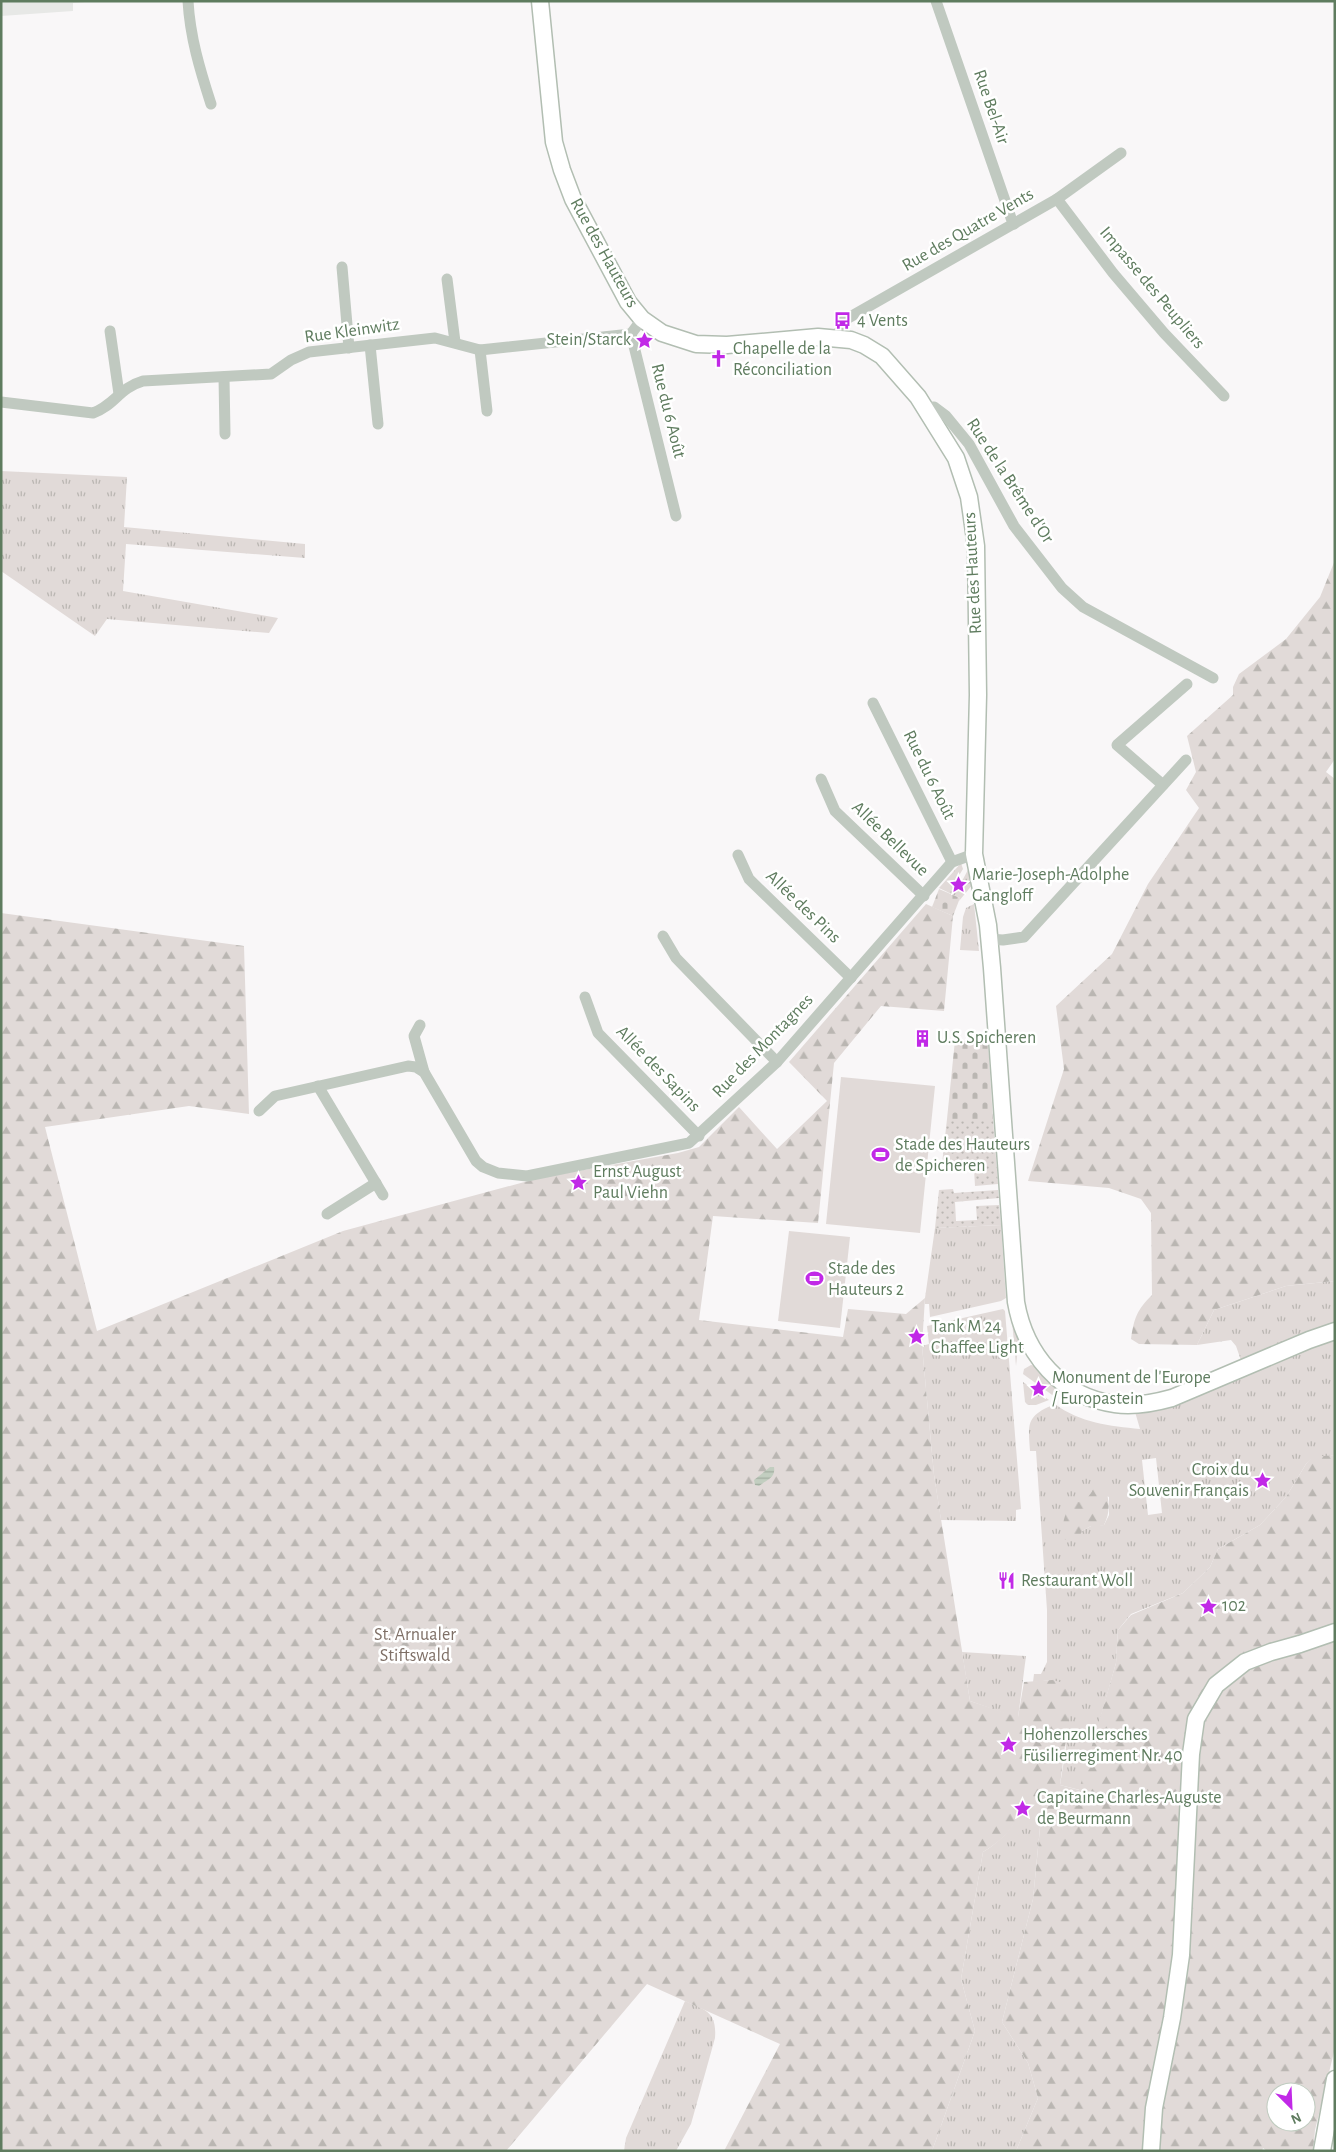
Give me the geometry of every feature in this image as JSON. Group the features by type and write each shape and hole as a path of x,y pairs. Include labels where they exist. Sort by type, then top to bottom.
{"street":[{"path":"188,1 189,28 211,104"},
{"name":"Rue des Hauteurs","path":"540,1 554,142 562,170 573,199 625,296 642,319 662,333 696,344 727,345 818,337 851,340 882,356 918,397 956,458 969,497 976,546 978,695 974,854 988,932 1016,1302 1022,1331 1031,1348 1051,1372 1070,1388 1102,1402 1116,1405 1154,1403 1212,1383 1309,1340 1335,1332"},
{"name":"Rue Bel-Air","path":"936,1 1010,218 1014,224"},
{"name":"Rue des Quatre Vents","path":"837,339 843,321 1057,199 1121,153"},
{"name":"Impasse des Peupliers","path":"1057,199 1113,273 1164,333 1224,396"},
{"path":"342,267 349,348"},
{"path":"447,278 455,342"},
{"path":"631,334 642,319"},
{"path":"110,331 119,394"},
{"name":"Rue Kleinwitz","path":"1,402 93,412 105,409 130,385 143,381 271,374 291,360 310,352 435,338 480,350 631,334"},
{"name":"Rue du 6 Août","path":"631,334 676,516"},
{"path":"370,345 378,424"},
{"path":"480,350 487,411"},
{"path":"224,377 225,434"},
{"name":"Rue de la Brême d'Or","path":"924,408 934,407 946,416 969,444 1014,526 1062,588 1083,608 1213,678"},
{"path":"1163,785 1117,745 1187,684"},
{"name":"Rue du 6 Août","path":"873,703 952,862"},
{"path":"988,932 1003,940 1024,937 1186,760"},
{"name":"Allée Bellevue","path":"821,779 835,810 840,816 924,896"},
{"path":"952,862 974,854"},
{"name":"Allée des Pins","path":"738,856 749,879 851,978"},
{"name":"Rue des Montagnes","path":"420,1025 414,1036 424,1072 476,1161 483,1167 498,1173 527,1176 689,1143 699,1136 777,1062 952,862"},
{"path":"663,936 676,958 777,1062"},
{"name":"Allée des Sapins","path":"585,998 598,1033 699,1136"},
{"path":"259,1111 275,1096 408,1066 416,1067 424,1072"},
{"path":"318,1086 383,1196"},
{"path":"327,1214 376,1183"},
{"path":"1150,2151 1154,2108 1172,2018 1181,1955 1192,1754 1196,1719 1216,1685 1245,1662 1270,1652 1335,1632"},
{"path":"1322,2151 1335,2079"}],"shaded area":[{"path":"1,1 85,2 73,3 73,11 1,16"},
{"path":"770,1467 774,1467 772,1476 759,1486 755,1485 754,1480"}],"green space":[{"path":"1,471 127,477 124,527 305,544 305,558 126,544 123,591 278,618 269,633 107,619 95,636 1,571"},
{"path":"1335,560 1335,759 1326,772 1335,779 1335,1281 1286,1286 1214,1310 1197,1345 1139,1344 1131,1339 1133,1325 1143,1305 1152,1295 1151,1213 1141,1199 1109,1188 1028,1181 1064,1069 1056,1006 1112,954 1148,884 1199,808 1186,790 1196,772 1187,736 1233,695 1233,687 1239,674 1286,639 1320,597"},
{"path":"961,863 963,869 952,887 960,890 964,883 962,881 969,868 973,884 959,901 960,898 939,888"},
{"path":"939,889 960,898 953,916 932,907"},
{"name":"St. Arnualer Stiftswald","path":"926,904 953,916 944,1011 881,1006 834,1063 818,1223 713,1216 699,1320 843,1337 848,1309 906,1314 925,1298 922,1346 934,1475 970,1701 1018,1717 1024,1682 1052,1680 1064,1683 1071,1698 1060,1785 1079,1790 1116,1663 1118,1630 1131,1615 1183,1593 1210,1567 1218,1549 1260,1525 1286,1497 1306,1464 1313,1457 1335,1455 1335,2048 1316,2126 1316,2082 1266,2082 1266,2132 1315,2132 1313,2151 1267,2151 1263,2148 1262,2151 1016,2151 1038,2098 1028,2063 1002,2022 1033,1899 1041,1818 1019,1814 1004,1836 983,1852 961,1979 975,2031 932,2151 724,2151 780,2044 647,1984 506,2151 1,2151 1,913 244,946 249,1114 189,1106 45,1127 97,1331 343,1231 539,1178 678,1153 699,1147 739,1107 777,1149 827,1101 789,1062"},
{"path":"974,904 979,951 960,950 963,917 966,908"},
{"path":"955,1040 988,1043 993,1119 947,1119"},
{"name":"Stade des Hauteurs de Spicheren","path":"841,1077 935,1086 920,1233 826,1224"},
{"path":"947,1119 993,1119 998,1184 975,1186 974,1169 971,1169 971,1163 942,1164"},
{"path":"953,1189 954,1193 998,1190 999,1198 955,1202 956,1221 977,1220 976,1206 999,1205 1001,1225 935,1228 939,1190"},
{"path":"1001,1225 1006,1298 1001,1301 930,1317 929,1304 925,1304 925,1298 935,1228"},
{"name":"Stade des Hauteurs 2","path":"789,1231 850,1237 840,1328 778,1321"},
{"path":"1335,1281 1335,1455 1313,1458 1306,1464 1286,1497 1260,1525 1218,1549 1210,1567 1183,1593 1131,1614 1118,1630 1116,1663 1080,1790 1060,1785 1066,1748 1052,1680 1033,1682 1034,1674 1041,1674 1047,1662 1047,1610 1036,1451 1030,1451 1029,1427 1031,1422 1039,1412 1055,1404 1075,1416 1085,1419 1107,1425 1140,1429 1133,1405 1244,1369 1236,1346 1231,1340 1197,1345 1214,1310 1286,1286","holes":["1156,1458 1162,1513 1148,1515 1142,1460","1092,1491 1109,1497 1109,1515 1104,1525 1091,1526 1082,1531 1082,1502 1088,1499"]},
{"path":"1003,1309 1005,1311 1021,1509 1016,1510 1016,1521 941,1520 934,1475 922,1346 929,1344 927,1326"},
{"path":"1011,1309 1019,1338 1016,1366"},
{"path":"1031,1365 1036,1366 1059,1389 1055,1397 1023,1374 1024,1369"},
{"path":"1023,1382 1049,1400 1036,1405 1028,1405 1025,1402"},
{"path":"1097,1484 1105,1485 1108,1496 1109,1505 1104,1525 1091,1526 1082,1531 1078,1540 1070,1541 1064,1539 1063,1524 1068,1510 1074,1502 1085,1499"},
{"path":"962,1652 1026,1656 1018,1718 970,1701"},
{"path":"1018,1814 1041,1817 1033,1899 1002,2022 1028,2063 1038,2098 1016,2151 932,2151 975,2031 961,1979 983,1852 1004,1836"},
{"path":"685,2001 709,2013 715,2029 715,2038 691,2124 676,2151 624,2151 626,2138"}],"place":[{"name":"4 Vents","path":"843,321"},
{"name":"Stein/Starck","path":"645,340"},
{"name":"Chapelle de la Réconciliation","path":"719,359"},
{"name":"Marie-Joseph-Adolphe Gangloff","path":"958,885"},
{"name":"U.S. Spicheren","path":"923,1038"},
{"name":"Stade des Hauteurs de Spicheren","path":"881,1155"},
{"name":"Ernst August Paul Viehn","path":"579,1182"},
{"name":"Stade des Hauteurs 2","path":"814,1279"},
{"name":"Tank M 24 Chaffee Light","path":"917,1337"},
{"name":"Monument de l'Europe / Europastein","path":"1038,1388"},
{"name":"Croix du Souvenir Français","path":"1263,1480"},
{"name":"Restaurant Woll","path":"1007,1581"},
{"name":"102","path":"1208,1606"},
{"name":"Hohenzollersches Füsilierregiment Nr. 40","path":"1009,1745"},
{"name":"Capitaine Charles-Auguste de Beurmann","path":"1023,1808"}]}
